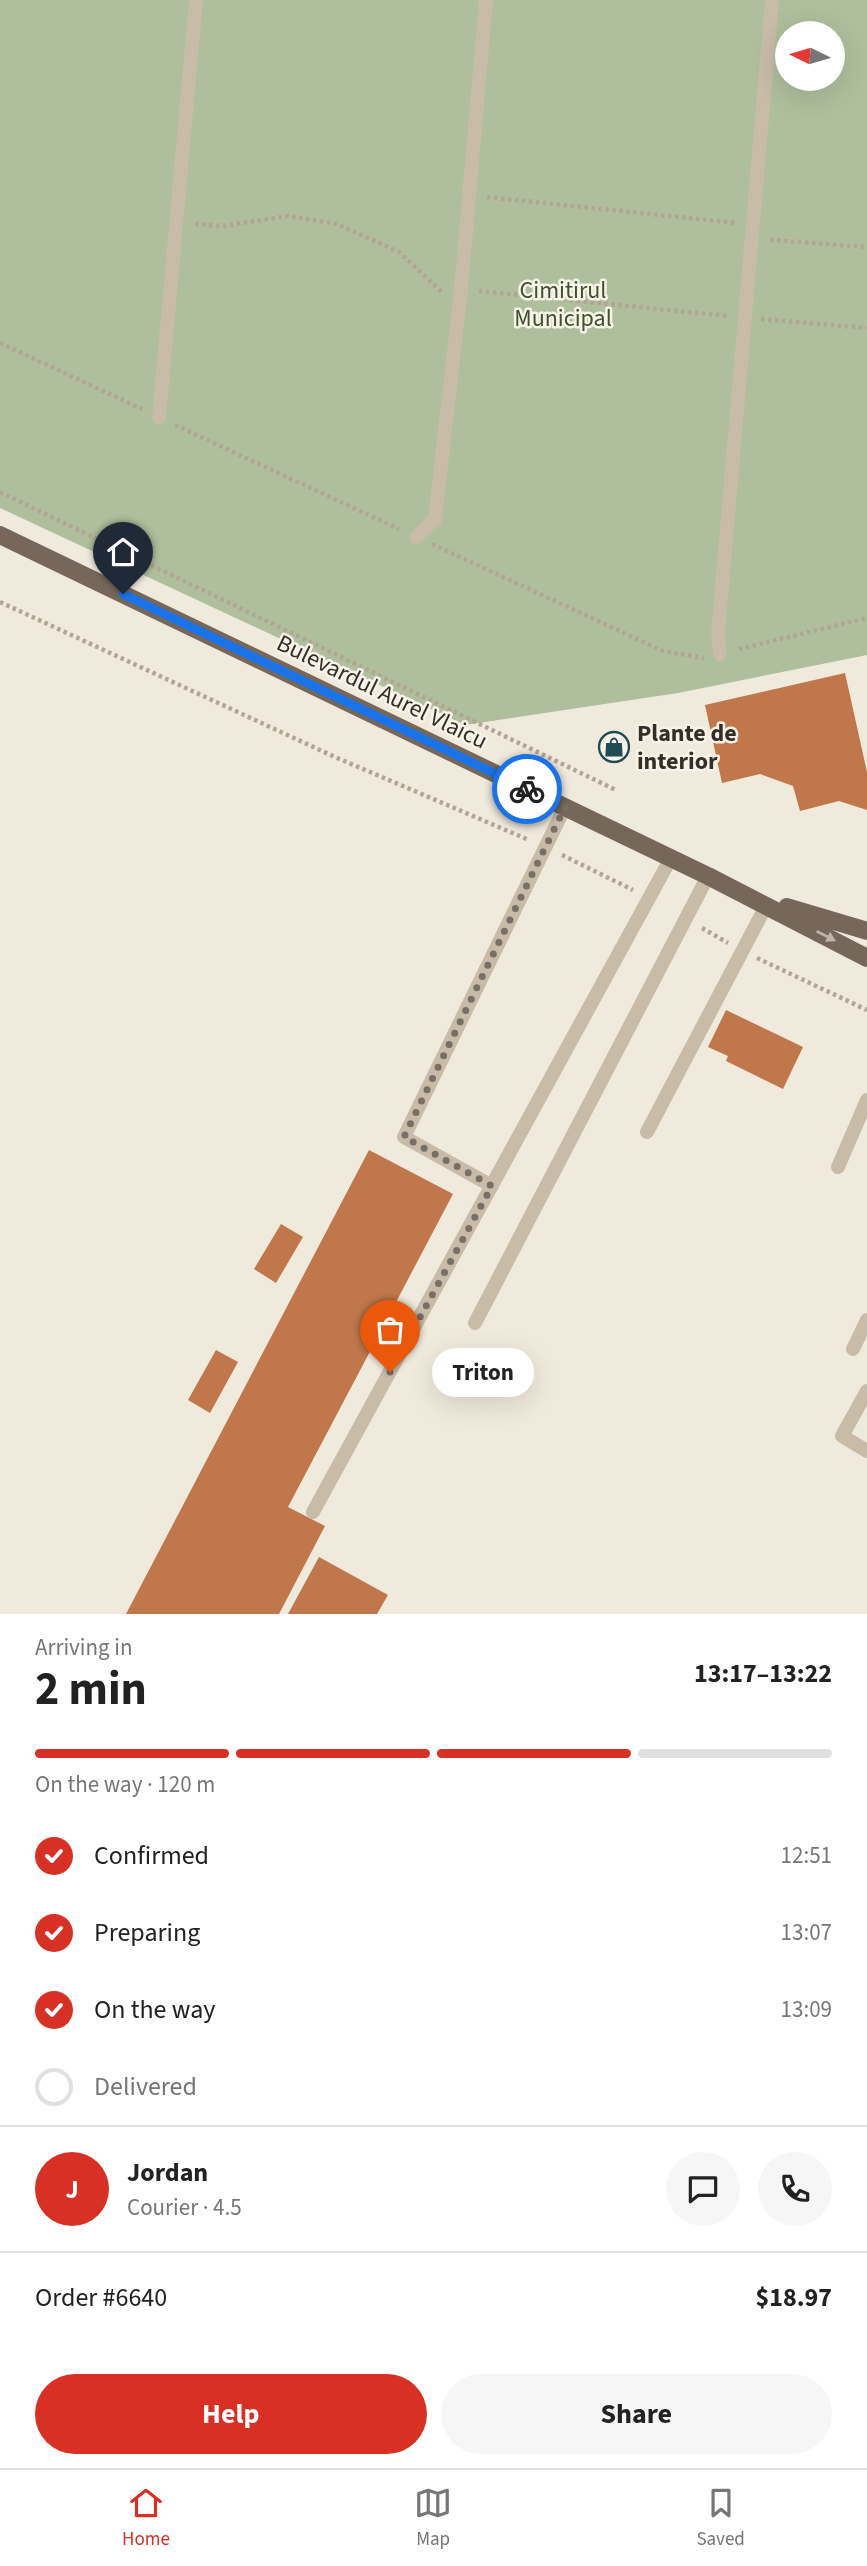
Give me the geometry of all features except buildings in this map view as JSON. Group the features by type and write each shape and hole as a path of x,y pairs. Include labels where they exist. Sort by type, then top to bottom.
{"main road":[{"name":"Bulevardul Aurel Vlaicu","path":"0,535 708,876 867,958"},
{"name":"Bulevardul Aurel Vlaicu","path":"743,894 867,931"}],"lane":[{"path":"159,417 196,0"},
{"path":"416,537 435,519 461,289 486,0"},
{"path":"720,654 718,633 772,0"},
{"path":"492,1186 404,1137 565,807"},
{"path":"313,1512 671,858"},
{"path":"475,1323 708,876"},
{"path":"648,1132 766,906"},
{"path":"838,1167 867,1100"},
{"path":"853,1349 867,1320"},
{"path":"867,1391 842,1436 867,1451"}],"path":[{"path":"469,195 867,247"},
{"path":"176,222 223,226 288,216 337,224 399,252 459,308"},
{"path":"461,289 867,328"},
{"path":"0,492 616,790"},
{"path":"0,602 335,757 546,847 650,898"},
{"path":"686,918 742,951 867,1010"}],"green space":[{"name":"Cimitirul Municipal","path":"0,0 867,0 867,655 678,693 465,725 0,508"}],"way so far":[{"path":"390,1372 492,1186 404,1137 565,807 527,789"}],"place":[{"name":"Plante de interior","path":"614,747"},
{"name":"Triton","path":"390,1372"}],"route":[{"path":"123,594 527,789"}]}
